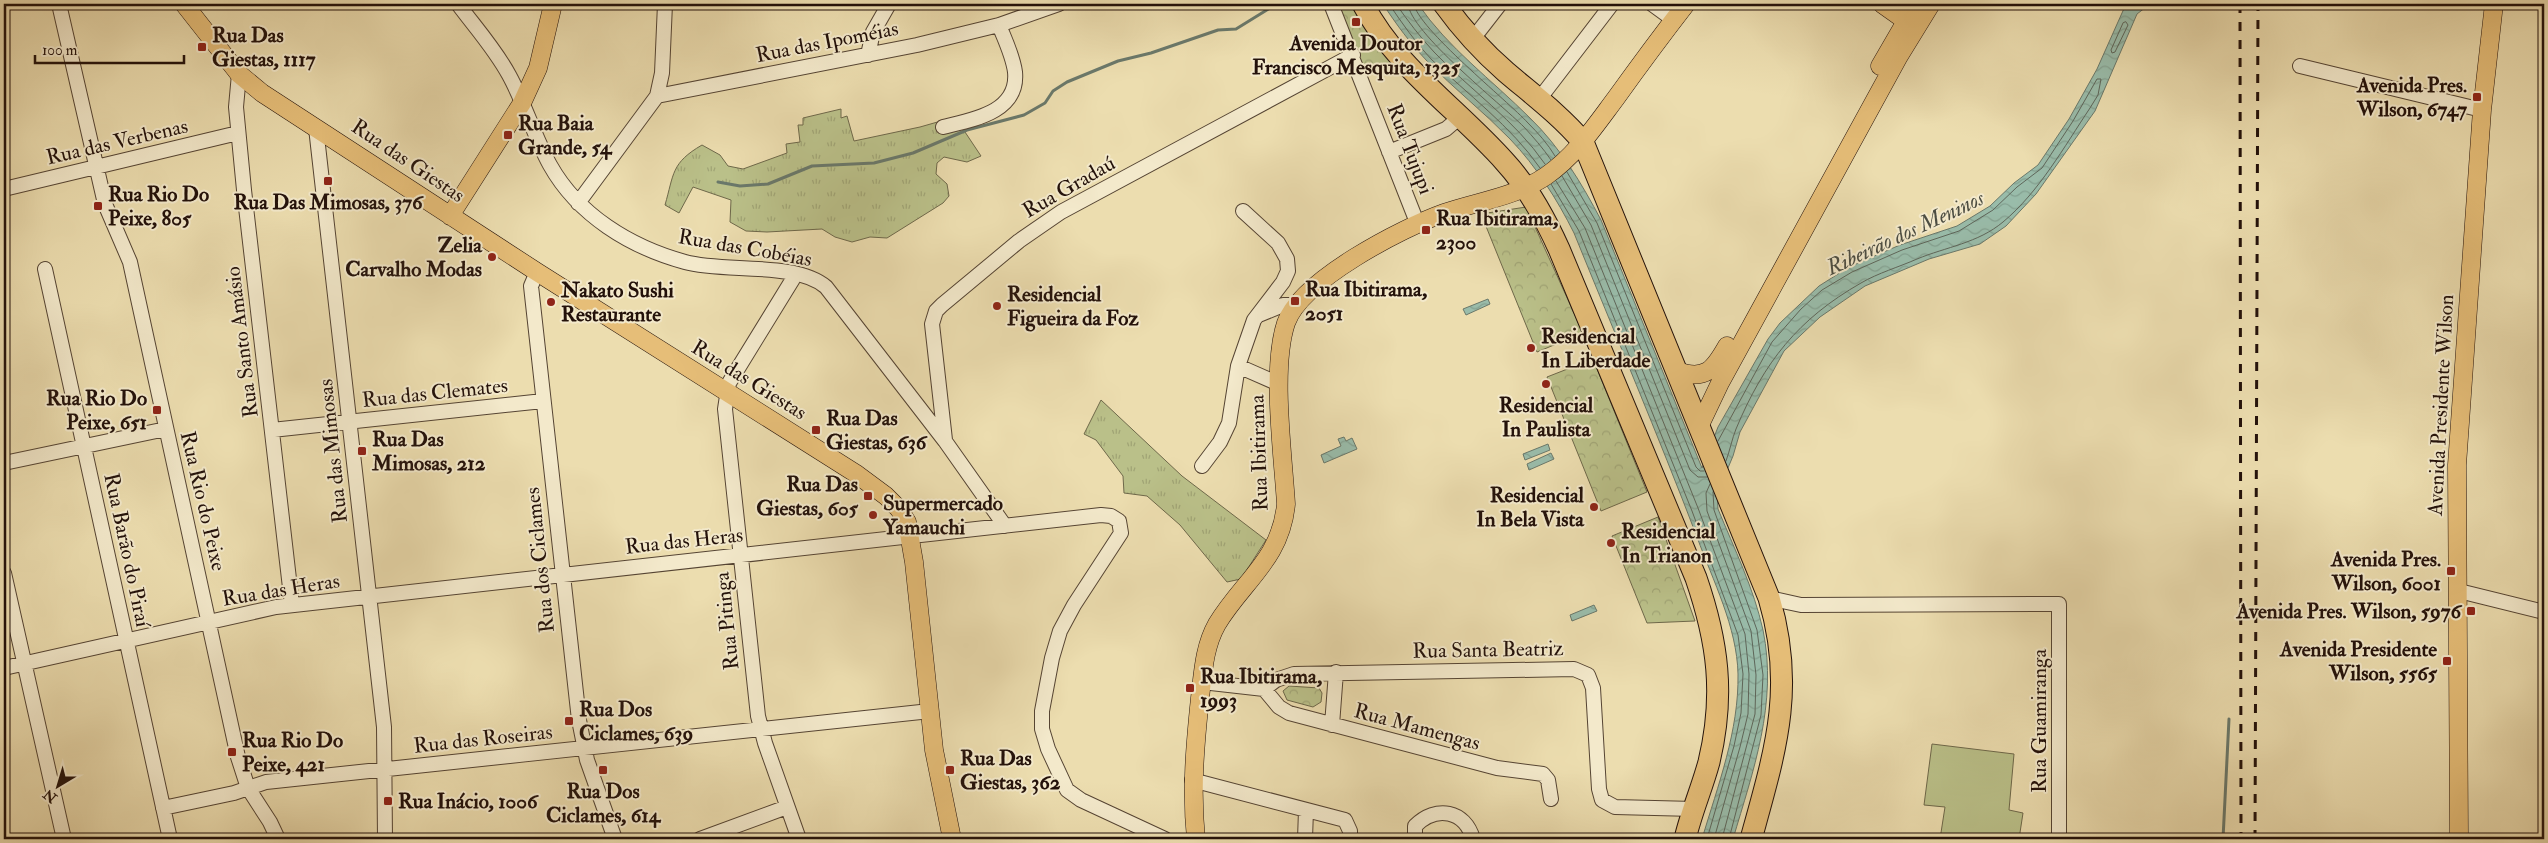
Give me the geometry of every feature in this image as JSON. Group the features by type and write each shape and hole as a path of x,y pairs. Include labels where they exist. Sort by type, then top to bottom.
{"highway":[{"path":"1362,4 1393,51 1530,185 1559,249 1705,605 1718,665 1719,696 1712,746 1685,839"},
{"path":"1444,4 1472,40 1506,72 1540,98 1578,147 1678,371 1743,528 1769,598 1782,652 1782,704 1774,753 1751,839"}],"main road":[{"name":"Rua das Giestas","path":"184,4 239,74 262,94 886,496 899,509 907,522 914,562 937,765 952,839"},
{"path":"450,216 522,103 538,68 552,4"},
{"name":"Rua Ibitirama","path":"1196,839 1192,780 1206,654 1211,636 1228,609 1263,566 1278,540 1285,518 1286,504 1279,384 1286,322 1311,289 1334,270 1418,225 1445,213 1530,185 1559,166 1578,147 1686,4"},
{"path":"1882,4 1910,24"},
{"path":"1703,433 1720,383 1910,24 1916,4"},
{"path":"1678,371 1690,375 1705,374 1718,362 1910,24 1931,4"},
{"name":"Avenida Presidente Wilson","path":"2459,839 2457,465 2482,110 2494,4"}],"street":[{"name":"Rua Rio do Peixe","path":"59,4 96,167 111,221 130,262 238,757 248,788 270,822 278,839"},
{"name":"Rua das Cobéias","path":"458,4 508,73 550,164 563,186 578,203 595,219 618,234 661,254 686,262 796,274 819,281 826,287 945,441 1005,526"},
{"path":"578,203 657,96 662,73 665,4"},
{"path":"868,55 874,32 889,4"},
{"name":"Rua das Ipoméias","path":"657,96 868,55 999,25 1059,4"},
{"name":"Rua Tujupi","path":"1331,4 1418,225"},
{"path":"1472,40 1500,4"},
{"path":"1540,98 1612,4"},
{"path":"1652,4 1674,20"},
{"path":"943,127 994,113 1010,94 1015,74 999,25"},
{"name":"Rua Gradaú","path":"945,441 932,324 936,311 942,305 1019,241 1061,212 1353,56"},
{"path":"2300,66 2482,110"},
{"name":"Rua Santo Amásio","path":"239,74 236,101 238,133 292,606"},
{"path":"1389,152 1446,129 1460,118"},
{"name":"Rua das Mimosas","path":"316,128 384,727 385,839"},
{"name":"Rua das Verbenas","path":"4,189 238,133"},
{"path":"1202,466 1220,442 1228,423 1238,366 1254,320 1283,282 1288,264 1278,243 1243,211"},
{"name":"Rua Barão do Piraí","path":"45,270 170,839"},
{"name":"Rua dos Ciclames","path":"537,272 531,286 562,574 584,748 615,839"},
{"path":"726,392 740,362 796,274"},
{"path":"1254,320 1274,307 1298,305"},
{"path":"1238,366 1279,384"},
{"name":"Rua Pitinga","path":"726,392 725,409 760,730 798,839"},
{"name":"Rua das Clemates","path":"272,430 543,401"},
{"path":"4,463 166,429"},
{"name":"Rua das Heras","path":"4,668 209,621 292,606 740,554 1101,515 1111,516 1119,521 1121,532 1074,605 1060,631 1052,658 1042,711 1042,729 1048,749 1067,790 1081,800 1165,839"},
{"path":"4,573 64,839"},
{"path":"2459,591 2544,612"},
{"path":"1769,598 1801,605"},
{"name":"Rua Guamiranga","path":"1801,605 2059,604 2059,839"},
{"path":"1776,621 1801,605"},
{"name":"Rua Santa Beatriz","path":"1264,689 1276,680 1294,674 1564,669 1581,671 1588,675 1593,688 1599,789 1602,800 1615,807 1694,809"},
{"path":"1332,726 1336,672"},
{"path":"1202,682 1264,689"},
{"name":"Rua Mamengas","path":"1264,689 1284,710 1332,726 1497,768 1543,774 1548,780 1551,799"},
{"name":"Rua das Roseiras","path":"163,808 266,782 930,711"},
{"path":"1192,780 1345,820 1350,833"},
{"path":"700,839 787,807"},
{"path":"1305,839 1306,810"},
{"path":"1415,833 1435,815 1452,813 1461,818 1470,830 1473,839"}],"green space":[{"path":"1331,4 1363,4 1401,59 1361,75"},
{"path":"841,109 841,118 847,116 854,141 920,127 955,117 981,156 967,162 944,157 937,163 936,174 947,184 949,196 943,203 887,238 870,237 852,242 835,237 822,229 767,232 746,231 730,222 731,200 693,187 679,213 665,205 675,170 684,158 702,145 720,155 728,166 743,169 787,153 786,144 800,142 798,125 803,125 803,118"},
{"path":"1526,207 1583,333 1537,352 1481,214"},
{"path":"1593,359 1647,492 1601,511 1547,377"},
{"path":"1101,400 1182,476 1266,540 1241,579 1227,582 1180,525 1147,496 1124,493 1123,476 1096,440 1084,434"},
{"path":"1658,517 1695,621 1647,623 1612,536"},
{"path":"1289,686 1319,688 1322,693 1321,702 1313,707 1287,700 1283,691"},
{"path":"1932,744 2014,754 2009,810 2023,813 2019,839 1940,839 1945,807 1924,805"}],"water":[{"path":"1383,4 1418,4 1443,35 1541,129 1570,166 1601,220 1702,468 1718,427 1768,339 1780,323 1819,286 1849,267 1900,245 1957,226 1990,206 2014,183 2038,165 2069,119 2097,69 2126,4 2150,4 2137,14 2095,111 2036,194 2006,226 1980,244 1929,259 1865,286 1820,317 1784,351 1740,432 1733,456 1717,494 1718,509 1743,569 1759,615 1767,657 1767,684 1761,736 1733,839 1702,839 1721,778 1735,716 1738,674 1737,656 1729,622 1652,423 1574,233 1545,183 1520,149 1427,61"},
{"path":"1488,299 1490,304 1466,315 1463,309"},
{"path":"1344,437 1346,441 1352,438 1357,449 1324,463 1321,455 1341,446 1338,439"},
{"path":"1548,444 1550,450 1525,460 1523,454"},
{"path":"1551,453 1554,459 1529,470 1527,464"},
{"path":"1594,605 1597,611 1572,621 1570,615"}],"waterway":[{"path":"718,182 740,186 768,184 812,166 874,163 913,153 967,130 1024,115 1045,103 1053,91 1067,82 1118,61 1151,53 1218,30 1236,29 1270,8 1285,4"},
{"path":"2223,839 2229,719"}],"railway":[{"path":"2240,4 2241,839"},
{"path":"2255,839 2258,4"}],"place":[{"name":"Avenida Doutor Francisco Mesquita, 1325","path":"1356,22"},
{"name":"Rua Das Giestas, 1117","path":"202,47"},
{"name":"Avenida Pres. Wilson, 6747","path":"2477,97"},
{"name":"Rua Baia Grande, 54","path":"508,135"},
{"name":"Rua Das Mimosas, 376","path":"328,181"},
{"name":"Rua Rio Do Peixe, 805","path":"98,206"},
{"name":"Rua Ibitirama, 2300","path":"1426,230"},
{"name":"Zelia Carvalho Modas","path":"492,257"},
{"name":"Rua Ibitirama, 2051","path":"1295,301"},
{"name":"Nakato Sushi Restaurante","path":"551,302"},
{"name":"Residencial Figueira da Foz","path":"997,306"},
{"name":"Residencial In Liberdade","path":"1531,348"},
{"name":"Residencial In Paulista","path":"1546,384"},
{"name":"Rua Rio Do Peixe, 651","path":"157,410"},
{"name":"Rua Das Giestas, 636","path":"816,430"},
{"name":"Rua Das Mimosas, 212","path":"362,451"},
{"name":"Rua Das Giestas, 605","path":"868,496"},
{"name":"Residencial In Bela Vista","path":"1594,507"},
{"name":"Supermercado Yamauchi","path":"873,515"},
{"name":"Residencial In Trianon","path":"1611,543"},
{"name":"Avenida Pres. Wilson, 6001","path":"2451,571"},
{"name":"Avenida Pres. Wilson, 5976","path":"2471,611"},
{"name":"Avenida Presidente Wilson, 5565","path":"2447,661"},
{"name":"Rua Ibitirama, 1993","path":"1190,688"},
{"name":"Rua Dos Ciclames, 639","path":"569,721"},
{"name":"Rua Rio Do Peixe, 421","path":"232,752"},
{"name":"Rua Dos Ciclames, 614","path":"603,770"},
{"name":"Rua Das Giestas, 362","path":"950,770"},
{"name":"Rua Inácio, 1006","path":"388,801"}],"water label":[{"name":"Ribeirão dos Meninos","path":"1905,233"}]}
